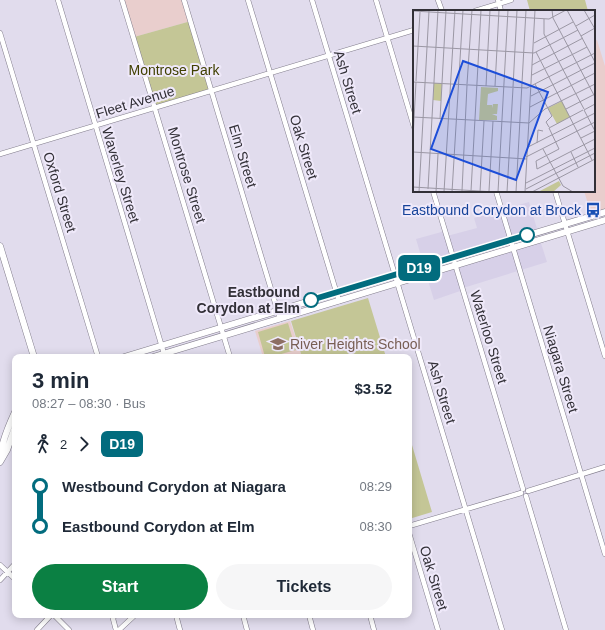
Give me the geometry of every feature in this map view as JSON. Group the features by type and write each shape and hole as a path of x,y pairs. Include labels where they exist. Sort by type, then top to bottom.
{"main road":[{"path":"134,354 605,212"},
{"path":"167,354 280,318 605,220"},
{"path":"0,246 33,354"},
{"path":"0,457 6,429 12,418"},
{"path":"0,462 7,450 12,436"}],"street":[{"name":"Waverley Street","path":"58,0 164,354"},
{"name":"Montrose Street","path":"122,0 229,354"},
{"name":"Elm Street","path":"184,0 280,318"},
{"name":"Oak Street","path":"248,0 338,301"},
{"name":"Ash Street","path":"312,0 502,630"},
{"path":"376,0 413,124"},
{"path":"438,0 442,10"},
{"path":"478,10 498,2 511,0"},
{"name":"Fleet Avenue","path":"0,154 413,30"},
{"name":"Oxford Street","path":"0,33 97,354"},
{"name":"Waterloo Street","path":"433,192 566,630"},
{"name":"Niagara Street","path":"496,192 605,554"},
{"path":"555,192 605,356"},
{"path":"412,525 605,467"},
{"name":"Oak Street","path":"412,543 438,630"},
{"path":"0,565 12,576"},
{"path":"0,580 12,567"},
{"path":"38,630 50,618"},
{"path":"56,618 70,630"},
{"path":"113,618 118,630 132,618"},
{"path":"177,618 180,630"},
{"path":"244,618 248,630"},
{"path":"309,618 313,630"},
{"path":"371,618 374,630"}],"shaded area":[{"path":"122,0 184,0 191,21 134,37"},
{"path":"597,40 605,66 605,212 592,216 584,192 595,192 595,41"},
{"path":"529,202 538,232 424,266 416,239 445,231 447,236 477,228 474,218"},
{"path":"540,240 547,262 463,288 463,290 434,300 426,274"},
{"name":"River Heights School","path":"290,321 301,354 262,354 255,331"}],"green space":[{"path":"527,0 585,0 588,10 530,10"},
{"name":"Montrose Park","path":"191,21 211,91 155,108 134,37"},
{"path":"368,298 385,354 301,354 291,321"},
{"name":"River Heights School","path":"288,323 296,350 281,354 264,354 258,332"},
{"path":"412,445 432,512 412,518"}],"bus line":[{"name":"D19","path":"311,300 527,235"}],"place":[{"name":"Eastbound Corydon at Brock","path":"593,210"},
{"name":"Eastbound Corydon at Elm","path":"311,300"},
{"name":"River Heights School","path":"278,344"}]}
